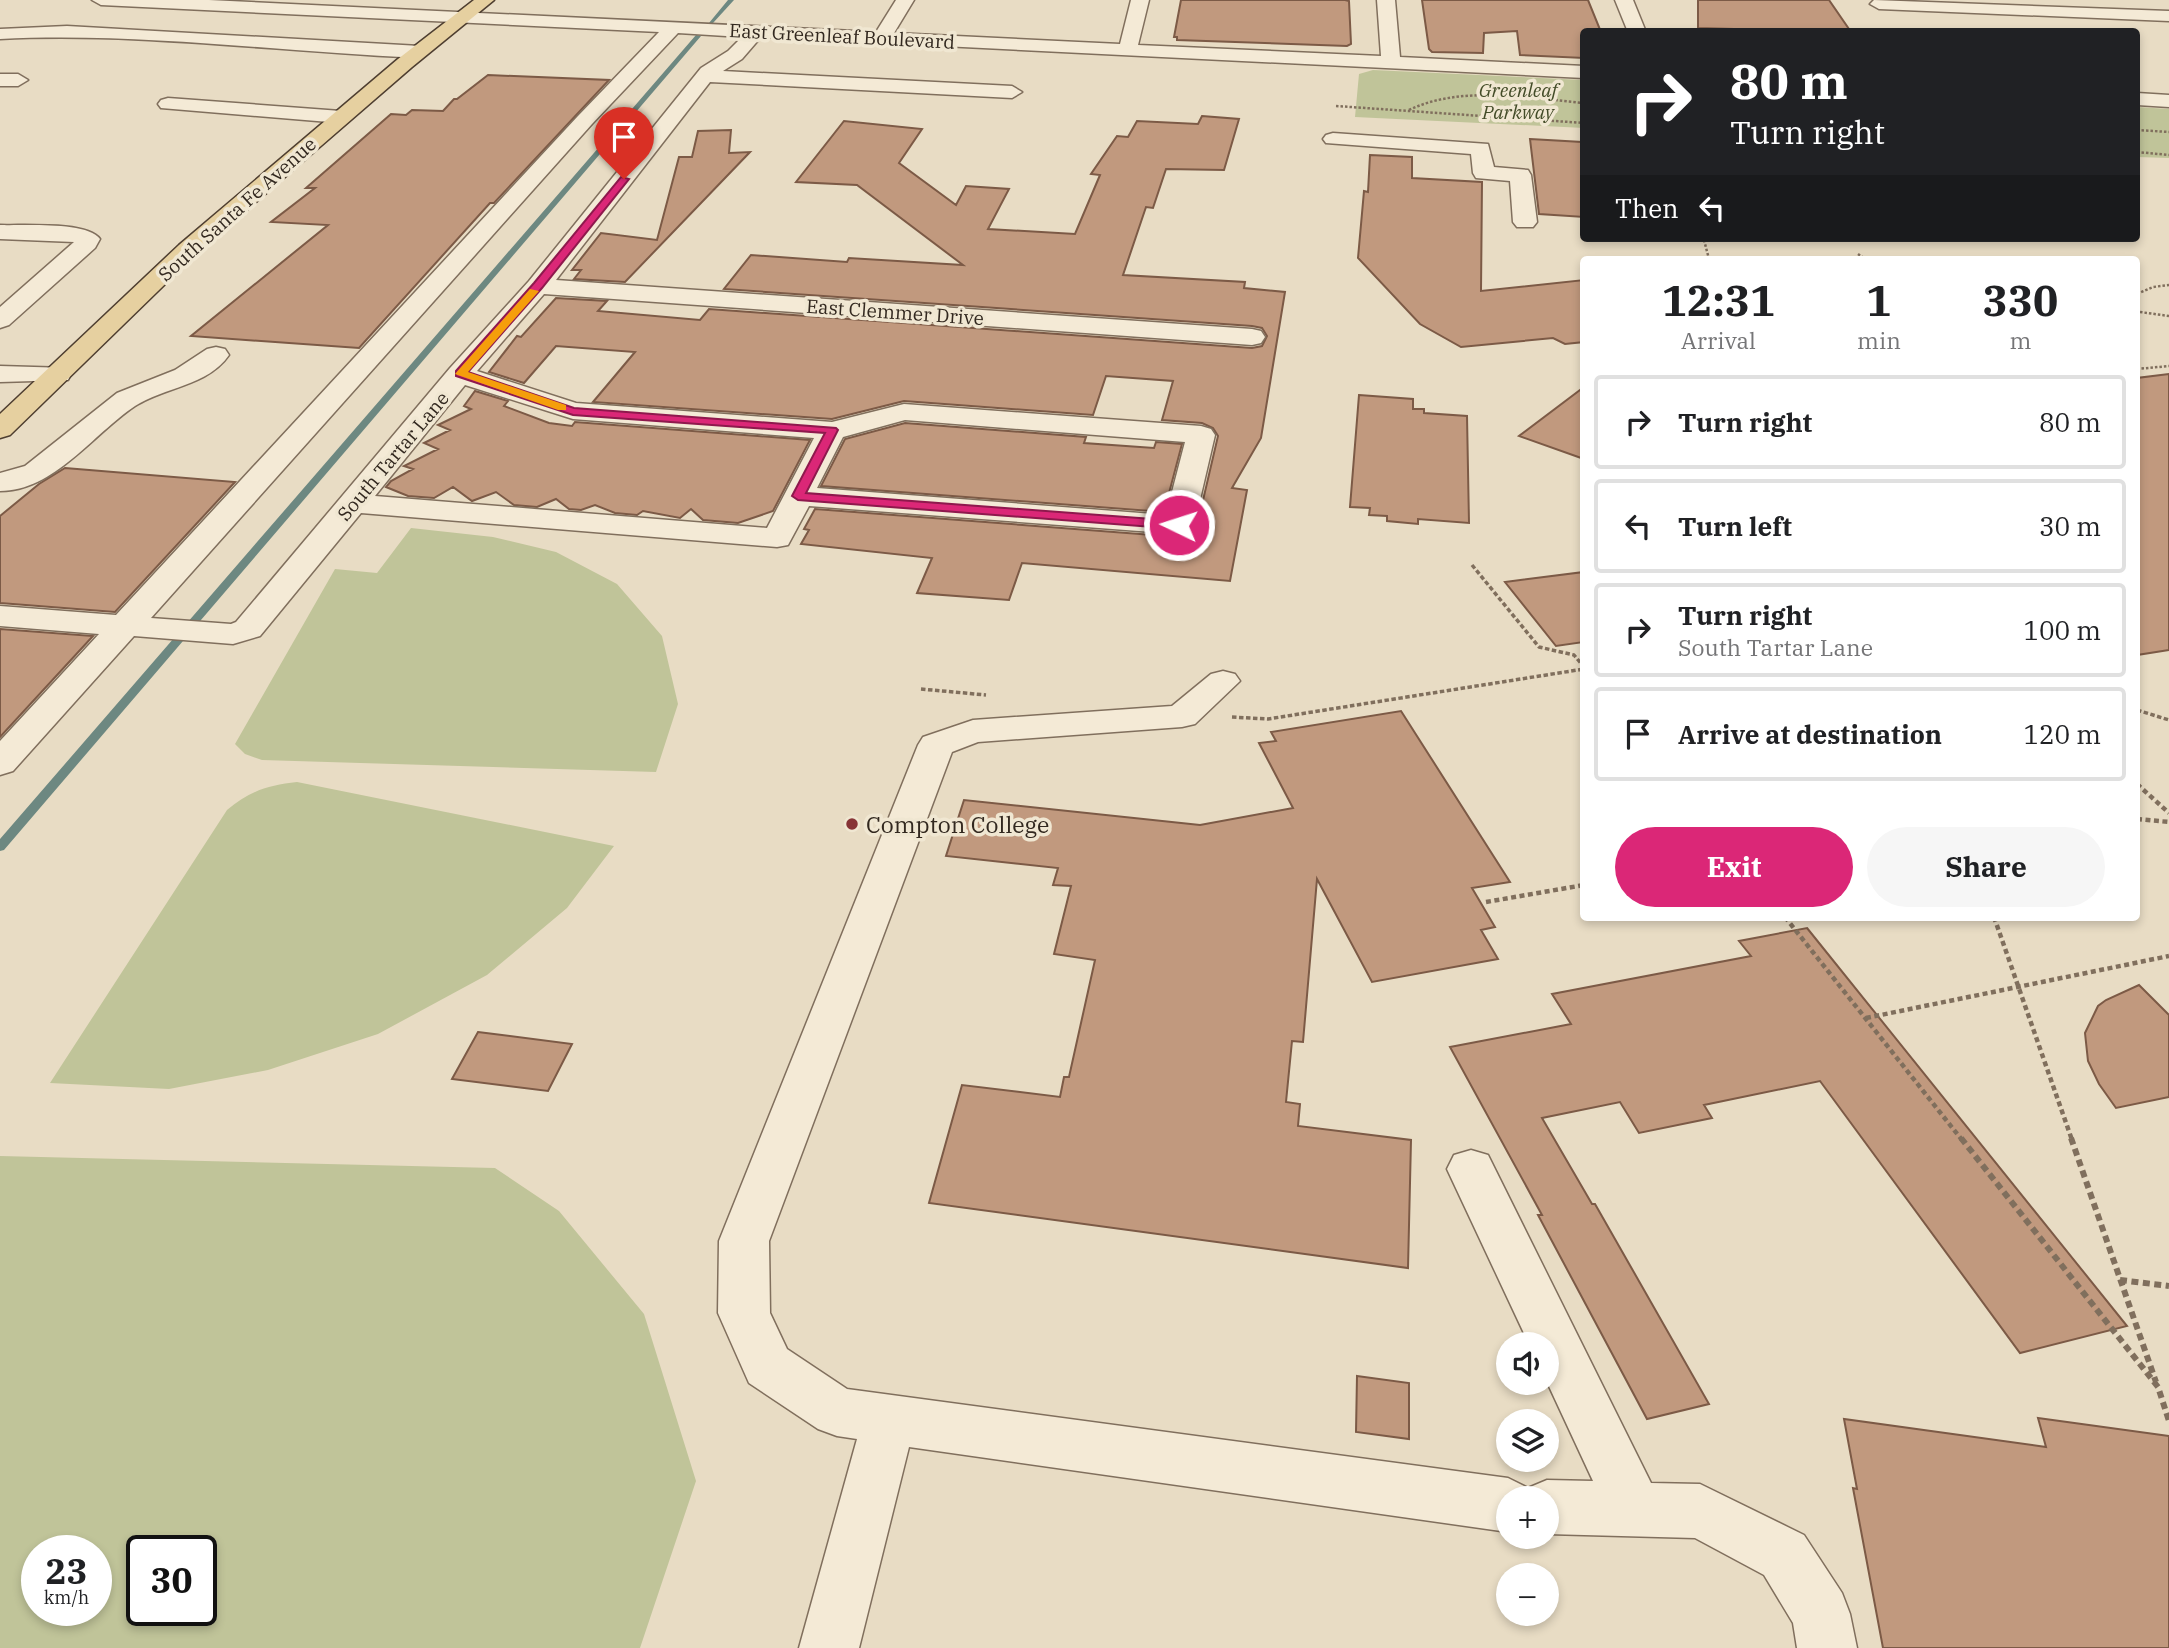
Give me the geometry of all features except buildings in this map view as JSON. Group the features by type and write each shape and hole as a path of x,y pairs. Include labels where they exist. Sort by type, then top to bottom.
{"main road":[{"name":"South Santa Fe Avenue","path":"0,429 187,250 341,117 485,0"}],"street":[{"name":"East Greenleaf Boulevard","path":"101,0 1580,72"},
{"path":"882,38 905,0"},
{"path":"1128,50 1140,0"},
{"path":"1385,0 1391,63"},
{"path":"1624,0 1635,28"},
{"path":"1877,2 2169,16"},
{"path":"1877,2 1892,22"},
{"path":"580,23 602,3"},
{"path":"0,763 134,628 575,130 673,28"},
{"path":"0,34 55,30 131,32 266,44 420,52"},
{"name":"South Tartar Lane","path":"0,617 233,634 248,629 460,374 538,286 706,76 735,55 756,32"},
{"path":"0,42 80,46 135,44 173,36"},
{"path":"706,76 1012,92"},
{"path":"2140,99 2169,100"},
{"path":"168,104 341,117"},
{"path":"1333,139 1481,148 1484,173 1520,175 1525,222"},
{"path":"0,232 80,235 88,239 87,243 0,320"},
{"name":"East Clemmer Drive","path":"538,286 1252,337"},
{"path":"0,482 35,472 127,399 185,376 215,355"},
{"path":"0,374 58,374"},
{"path":"460,374 573,411 832,430 904,412 1201,435 1179,525 798,496"},
{"path":"354,503 777,537 832,430"},
{"path":"1223,681 1182,716 973,731 936,745 744,1241 744,1313 768,1366 837,1412 1496,1503"},
{"path":"1471,1170 1635,1509"},
{"path":"829,1648 889,1419"},
{"path":"1559,1507 1700,1511 1784,1555 1821,1614 1826,1648"}],"path":[{"path":"1408,111 1430,100 1455,97 1580,103"},
{"path":"1336,106 1580,123"},
{"path":"2140,130 2169,132"},
{"path":"2140,152 2169,155"},
{"path":"2140,293 2153,287 2169,285"},
{"path":"2140,313 2169,316"},
{"path":"2140,369 2169,366"},
{"path":"1472,565 1539,647 1574,655 1580,662"},
{"path":"2140,711 2169,720"},
{"path":"2140,787 2169,813"},
{"path":"2140,819 2169,822"},
{"path":"1486,902 1580,886"},
{"path":"1788,921 2158,1387"},
{"path":"1995,921 2169,1421"},
{"path":"1866,1018 2169,956"},
{"path":"2120,1280 2169,1286"}],"green space":[{"name":"Greenleaf Parkway","path":"1373,70 1580,80 1580,128 1355,117 1359,74"},
{"path":"2140,107 2169,109 2169,158 2140,157"},
{"path":"411,528 493,537 556,552 617,584 662,636 678,704 656,772 262,760 245,754 235,744 335,569 377,573"},
{"path":"297,782 614,846 567,908 487,975 378,1034 268,1070 169,1089 50,1083 227,810 260,790"},
{"path":"0,1156 495,1168 559,1211 644,1314 696,1481 640,1648 0,1648"}],"waterway":[{"path":"711,22 731,0"},
{"path":"0,847 698,36"}],"slow traffic":[{"path":"533,291 460,374 562,408"}],"place":[{"name":"Compton College","path":"852,824"}],"route":[{"path":"624,179 538,286 460,374 573,411 832,430 798,496 1179,525"}]}
